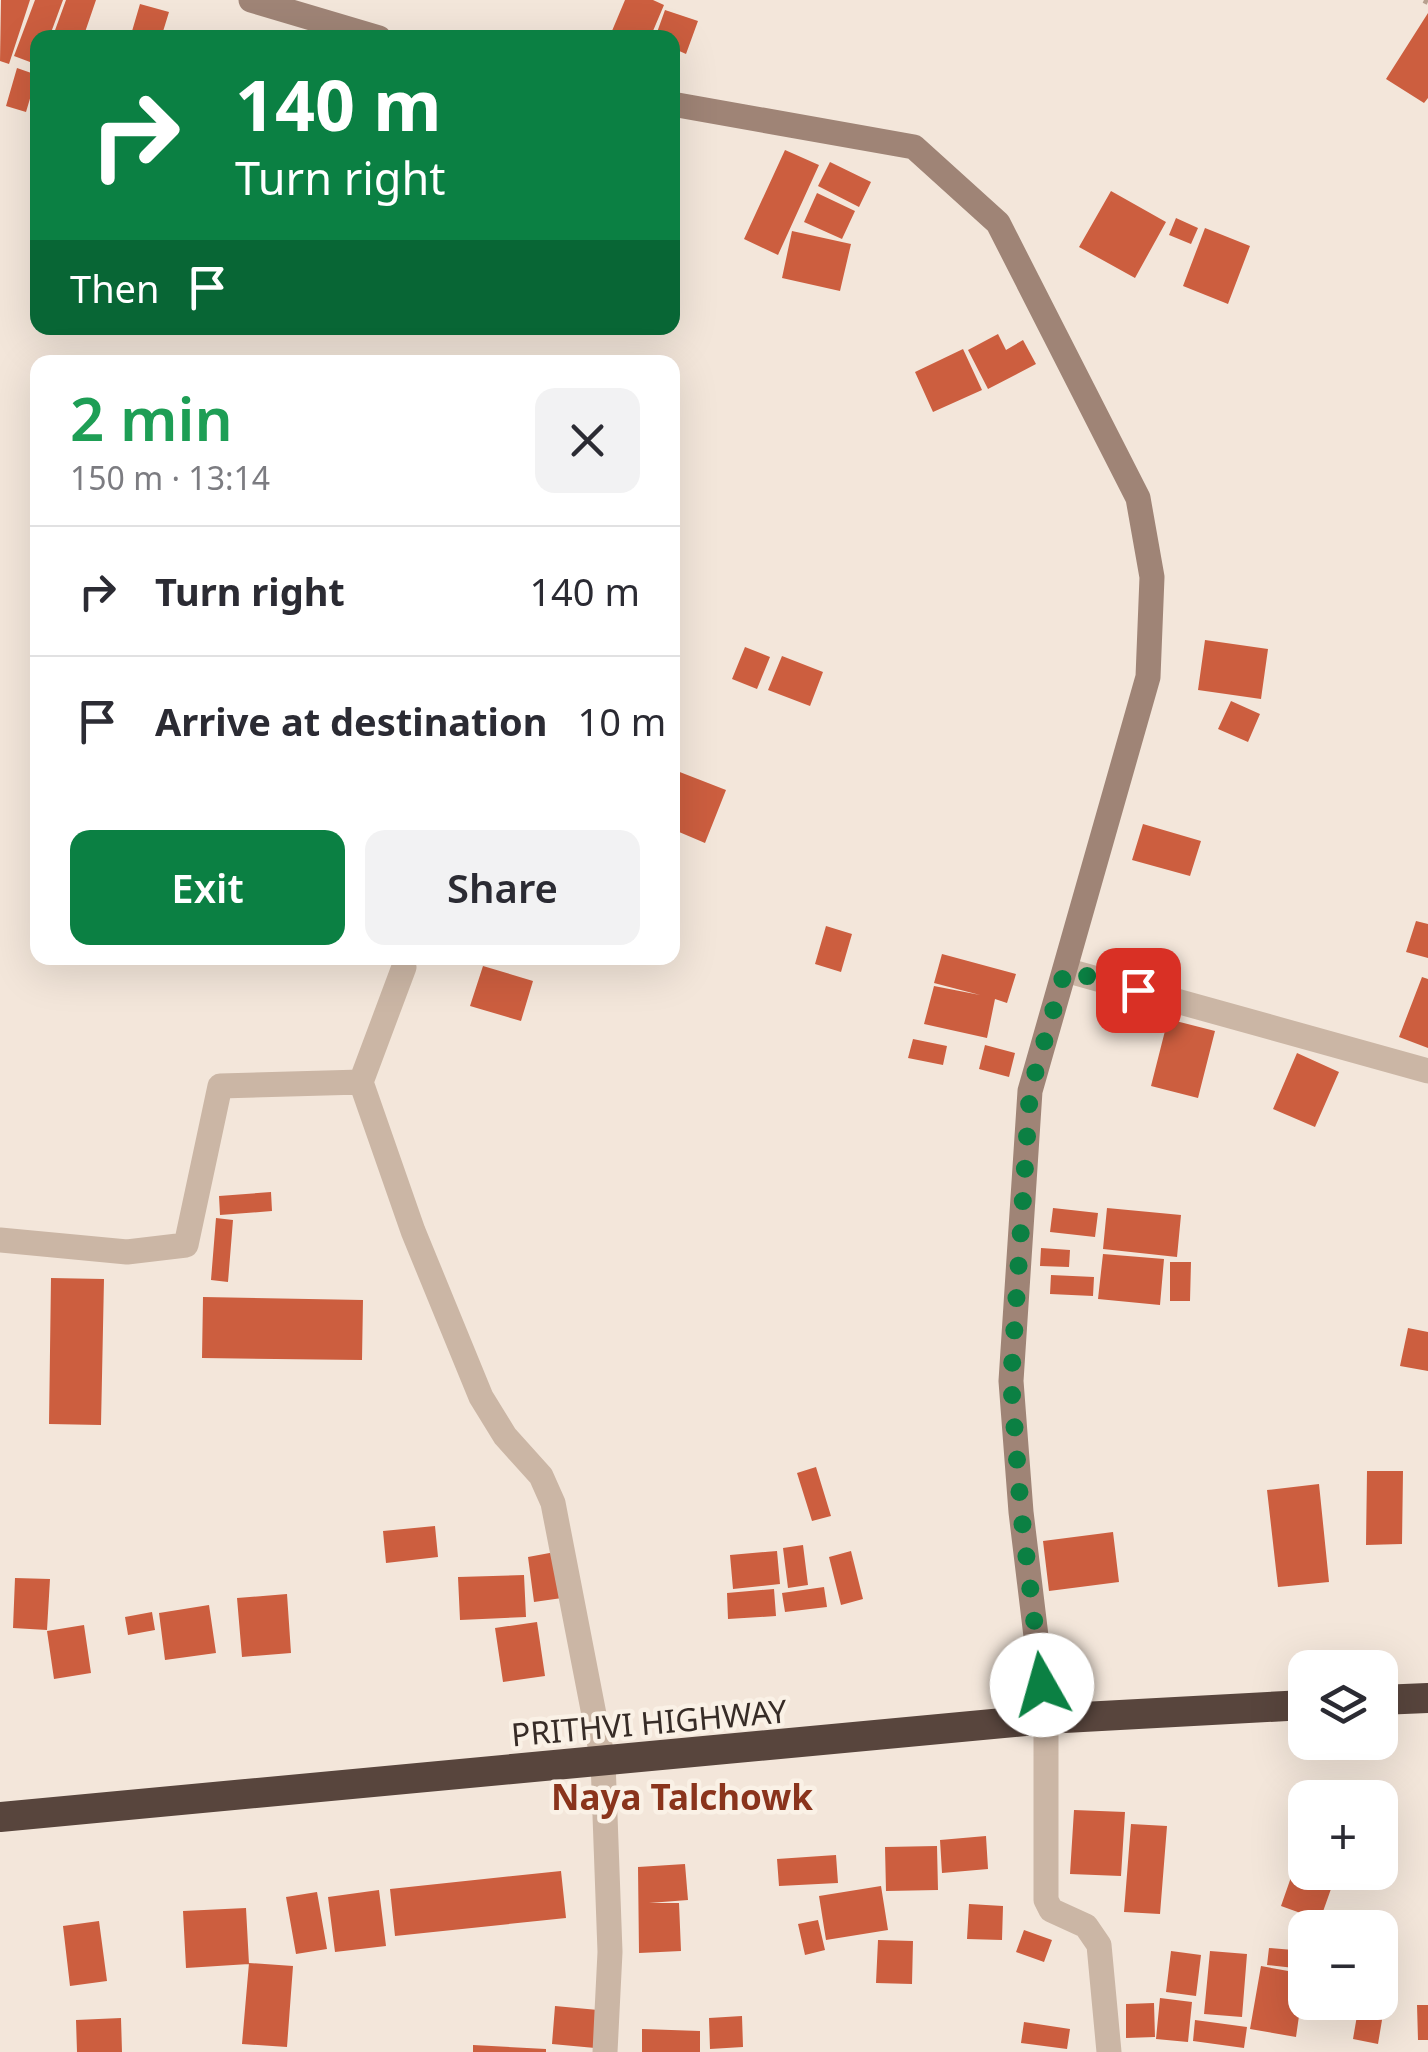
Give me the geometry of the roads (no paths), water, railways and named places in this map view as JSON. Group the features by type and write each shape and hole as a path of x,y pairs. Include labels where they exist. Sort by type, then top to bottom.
{"highway":[{"path":"1398,1699 1428,1698"},
{"name":"PRITHVI HIGHWAY","path":"0,1817 1046,1719 1288,1705"}],"main road":[{"path":"250,0 351,30"},
{"path":"680,105 914,146 998,224 1138,498 1152,577 1148,677 1030,1091 1011,1381 1021,1512 1046,1719"}],"street":[{"path":"404,966 361,1082 412,1231 481,1397 505,1436 541,1476 553,1502 603,1760 610,1952 604,2052"},
{"path":"1065,970 1428,1071"},
{"path":"0,1240 127,1252 186,1245 220,1086 361,1082"},
{"path":"1046,1719 1046,1900 1051,1910 1086,1926 1099,1945 1109,2052"}],"district":[{"name":"Naya Talchowk","path":"682,1796"}]}
